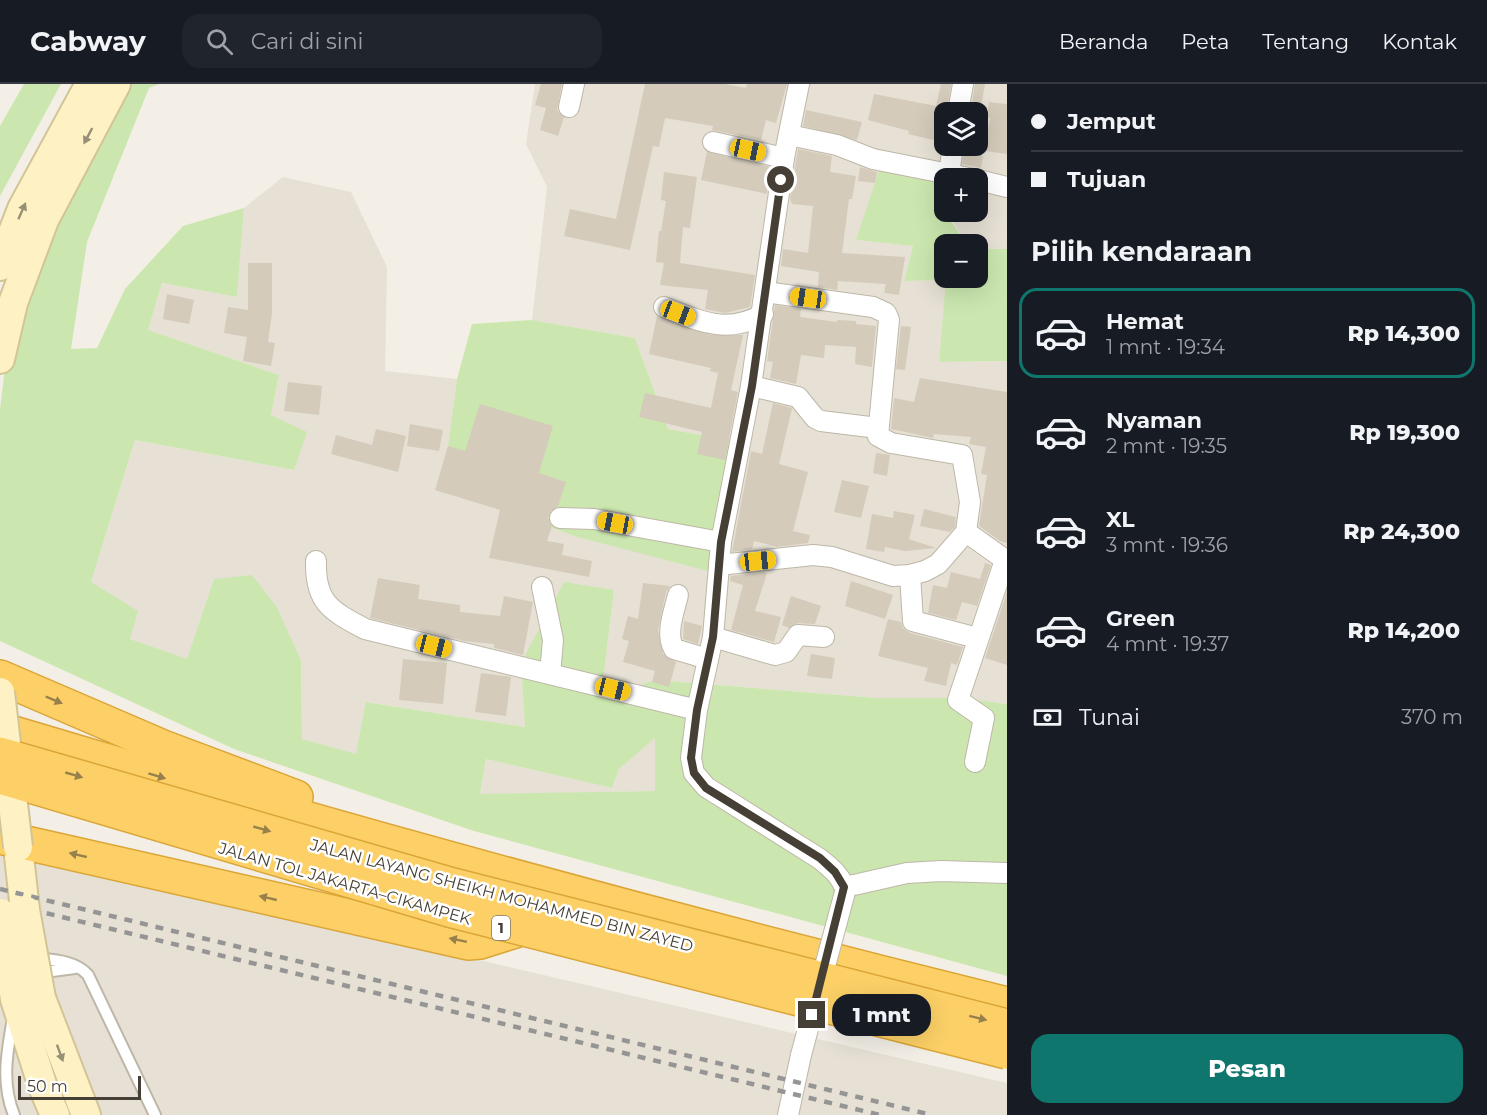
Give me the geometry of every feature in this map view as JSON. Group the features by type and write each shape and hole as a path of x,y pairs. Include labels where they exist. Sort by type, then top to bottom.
{"highway":[{"path":"0,677 163,747 306,800 606,903"},
{"path":"0,729 233,799 606,903 1007,1004"},
{"name":"JALAN LAYANG SHEIKH MOHAMMED BIN ZAYED","path":"0,754 453,885 1007,1026"},
{"name":"JALAN LAYANG SHEIKH MOHAMMED BIN ZAYED","path":"0,779 449,910 1007,1054"},
{"name":"JALAN TOL JAKARTA–CIKAMPEK","path":"0,779 251,857 515,932 1007,1054"},
{"path":"9,842 468,943 515,932"}],"main road":[{"path":"0,266 22,209 90,84"},
{"path":"0,359 13,303 44,220 116,84"},
{"path":"0,692 9,842 9,908 18,994 43,1087 55,1115"},
{"path":"18,994 86,1115"}],"street":[{"path":"569,106 573,84"},
{"path":"788,1115 801,1055 845,890 835,872 820,858 706,788 694,773 691,758 697,710 713,637 721,542 752,386 784,158 799,84"},
{"path":"960,102 963,84"},
{"path":"789,135 837,145 873,159 934,171"},
{"path":"713,142 784,158"},
{"path":"988,182 1007,187"},
{"path":"719,565 813,555 832,557 892,576 910,575 938,564 966,532 970,502 962,455 884,441 878,436 889,320 886,314 873,307 765,292"},
{"path":"664,308 722,326 752,320 763,314"},
{"path":"752,386 798,397 815,418 821,421 878,428"},
{"path":"560,518 594,519 721,542"},
{"path":"966,532 1006,560 977,638 958,700 984,718 975,762"},
{"path":"316,561 319,594 326,604 336,614 365,629 697,710"},
{"path":"910,575 913,621 977,638"},
{"path":"543,587 553,640 550,674"},
{"path":"678,595 670,637 671,644 674,650 708,658"},
{"path":"713,637 775,655 786,652 798,635 824,637"},
{"path":"845,890 907,873 941,871 1007,873"}],"lane":[{"path":"0,955 57,960 81,968 88,975 155,1115"},
{"path":"14,1115 7,1098 5,1065 18,994 81,968"}],"shaded area":[{"path":"535,84 1007,84 1007,249 988,249 988,234 960,234 953,222 988,222 988,168 934,168 934,187 856,240 913,246 904,281 934,280 934,288 946,288 939,362 1007,361 1007,704 964,698 877,698 655,680 601,698 614,590 521,662 525,727 367,702 357,755 302,739 301,660 214,579 187,660 130,639 91,582 135,440 293,470 271,415 279,375 148,330 162,283 237,297 244,208 283,177 351,192 387,267 385,371 457,379 444,486 739,442 668,429 635,338 532,320 547,187 526,144"},
{"path":"655,737 655,791 480,795 486,759 612,788 619,769"},
{"path":"0,851 33,856 1007,1083 1007,1115 0,1115"}],"green space":[{"path":"24,84 61,84 0,196 0,126"},
{"path":"129,84 159,84 149,88 87,242 71,349 97,348 125,289 183,226 244,208 237,297 162,283 148,330 279,375 271,415 307,432 294,470 135,440 91,582 138,611 130,639 187,659 214,579 252,575 276,606 301,660 302,739 356,754 366,702 525,727 521,663 564,582 614,590 601,698 655,680 877,698 964,698 1007,704 1007,976 474,831 234,749 0,641 0,409 5,368 41,254","holes":["655,738 655,791 480,794 486,759 612,788 619,769"]},
{"path":"883,159 934,175 934,222 952,222 959,234 934,234 934,280 904,281 913,246 856,240"},
{"path":"988,249 1007,249 1007,361 939,362 945,288 988,288"},
{"path":"532,320 635,338 668,429 739,442 712,572 574,536 443,486 457,379 472,324"}],"building":[{"path":"541,84 562,84 557,110 564,117 558,136 540,130 546,108 535,105"},
{"path":"645,84 725,84 746,88 747,84 787,84 776,123 766,120 761,140 712,130 713,126 665,118 659,147 653,146 630,250 564,236 570,209 616,219"},
{"path":"941,84 951,84 948,102 937,102"},
{"path":"975,84 985,84 982,102 972,102"},
{"path":"874,94 934,106 934,140 868,120"},
{"path":"989,102 1007,104 1007,154 988,151 990,118 988,118"},
{"path":"806,110 862,122 857,140 803,126"},
{"path":"798,149 832,156 830,172 856,176 852,199 849,199 842,253 905,257 899,295 884,293 886,284 838,281 837,290 818,287 819,272 781,266 783,249 808,253 813,206 792,204 790,199"},
{"path":"707,152 771,167 767,194 701,180"},
{"path":"963,156 983,156 981,168 962,164"},
{"path":"860,167 877,172 875,183 858,181"},
{"path":"664,172 697,177 690,228 683,227 680,263 755,275 750,307 725,313 705,309 708,290 660,285 664,263 656,262 659,231 661,231 666,201 661,200"},
{"path":"248,263 272,263 272,313 268,342 275,343 271,366 243,361 247,337 224,333 228,307 248,310"},
{"path":"167,294 194,300 189,324 163,319"},
{"path":"775,305 801,309 800,317 837,322 837,320 856,321 856,324 876,326 872,367 855,364 856,347 825,345 824,358 801,355 796,384 770,378 773,362 767,361"},
{"path":"657,316 710,335 743,335 731,390 738,392 725,460 697,454 702,432 639,417 645,393 711,408 718,373 710,371 711,368 649,354"},
{"path":"901,326 911,327 905,370 896,369"},
{"path":"920,378 1007,392 1007,543 1000,541 979,526 987,475 981,474 986,447 969,444 971,437 934,434 933,438 891,429 894,398 914,402"},
{"path":"288,382 322,386 319,415 284,411"},
{"path":"773,403 792,408 779,464 808,472 793,531 810,535 808,543 777,547 754,541 752,549 732,552 751,451 762,454"},
{"path":"480,404 553,426 539,473 566,482 558,506 550,512 548,518 552,526 547,541 564,544 562,555 592,561 589,577 489,558 500,510 435,490 448,446 465,451"},
{"path":"410,424 443,430 439,451 407,446"},
{"path":"376,429 406,436 398,472 331,454 336,435 372,445"},
{"path":"876,453 890,455 887,476 873,473"},
{"path":"842,480 869,486 861,518 834,512"},
{"path":"924,509 956,517 955,527 950,532 920,526"},
{"path":"894,511 915,515 909,539 936,548 905,551 885,547 884,552 866,549 872,514 893,518"},
{"path":"985,563 991,565 977,606 962,602 956,620 928,613 933,585 947,588 951,572 980,579"},
{"path":"767,573 755,611 781,617 774,642 731,630 743,585 730,581 731,576"},
{"path":"378,578 420,585 418,599 460,605 460,612 500,616 504,596 533,602 523,655 494,648 494,644 464,641 370,618"},
{"path":"851,581 893,595 885,619 845,606"},
{"path":"643,583 670,586 666,592 658,630 663,654 676,662 669,687 652,682 655,671 623,662 629,641 622,639 628,616 638,619"},
{"path":"1007,592 1007,665 985,658"},
{"path":"791,596 821,606 815,624 798,623 789,628 782,625"},
{"path":"888,619 901,622 903,628 910,633 963,647 957,665 951,663 946,686 924,681 928,668 878,656"},
{"path":"684,621 702,626 698,644 683,639"},
{"path":"811,654 835,658 832,679 807,676"},
{"path":"403,659 447,663 443,704 399,700"},
{"path":"481,673 511,677 506,716 475,712"}],"railway":[{"path":"0,889 932,1115"},
{"path":"0,902 880,1115"}],"route":[{"path":"781,180 752,386 721,542 713,637 697,710 691,758 694,773 706,788 820,858 835,872 844,887 845,892 812,1015"}]}
